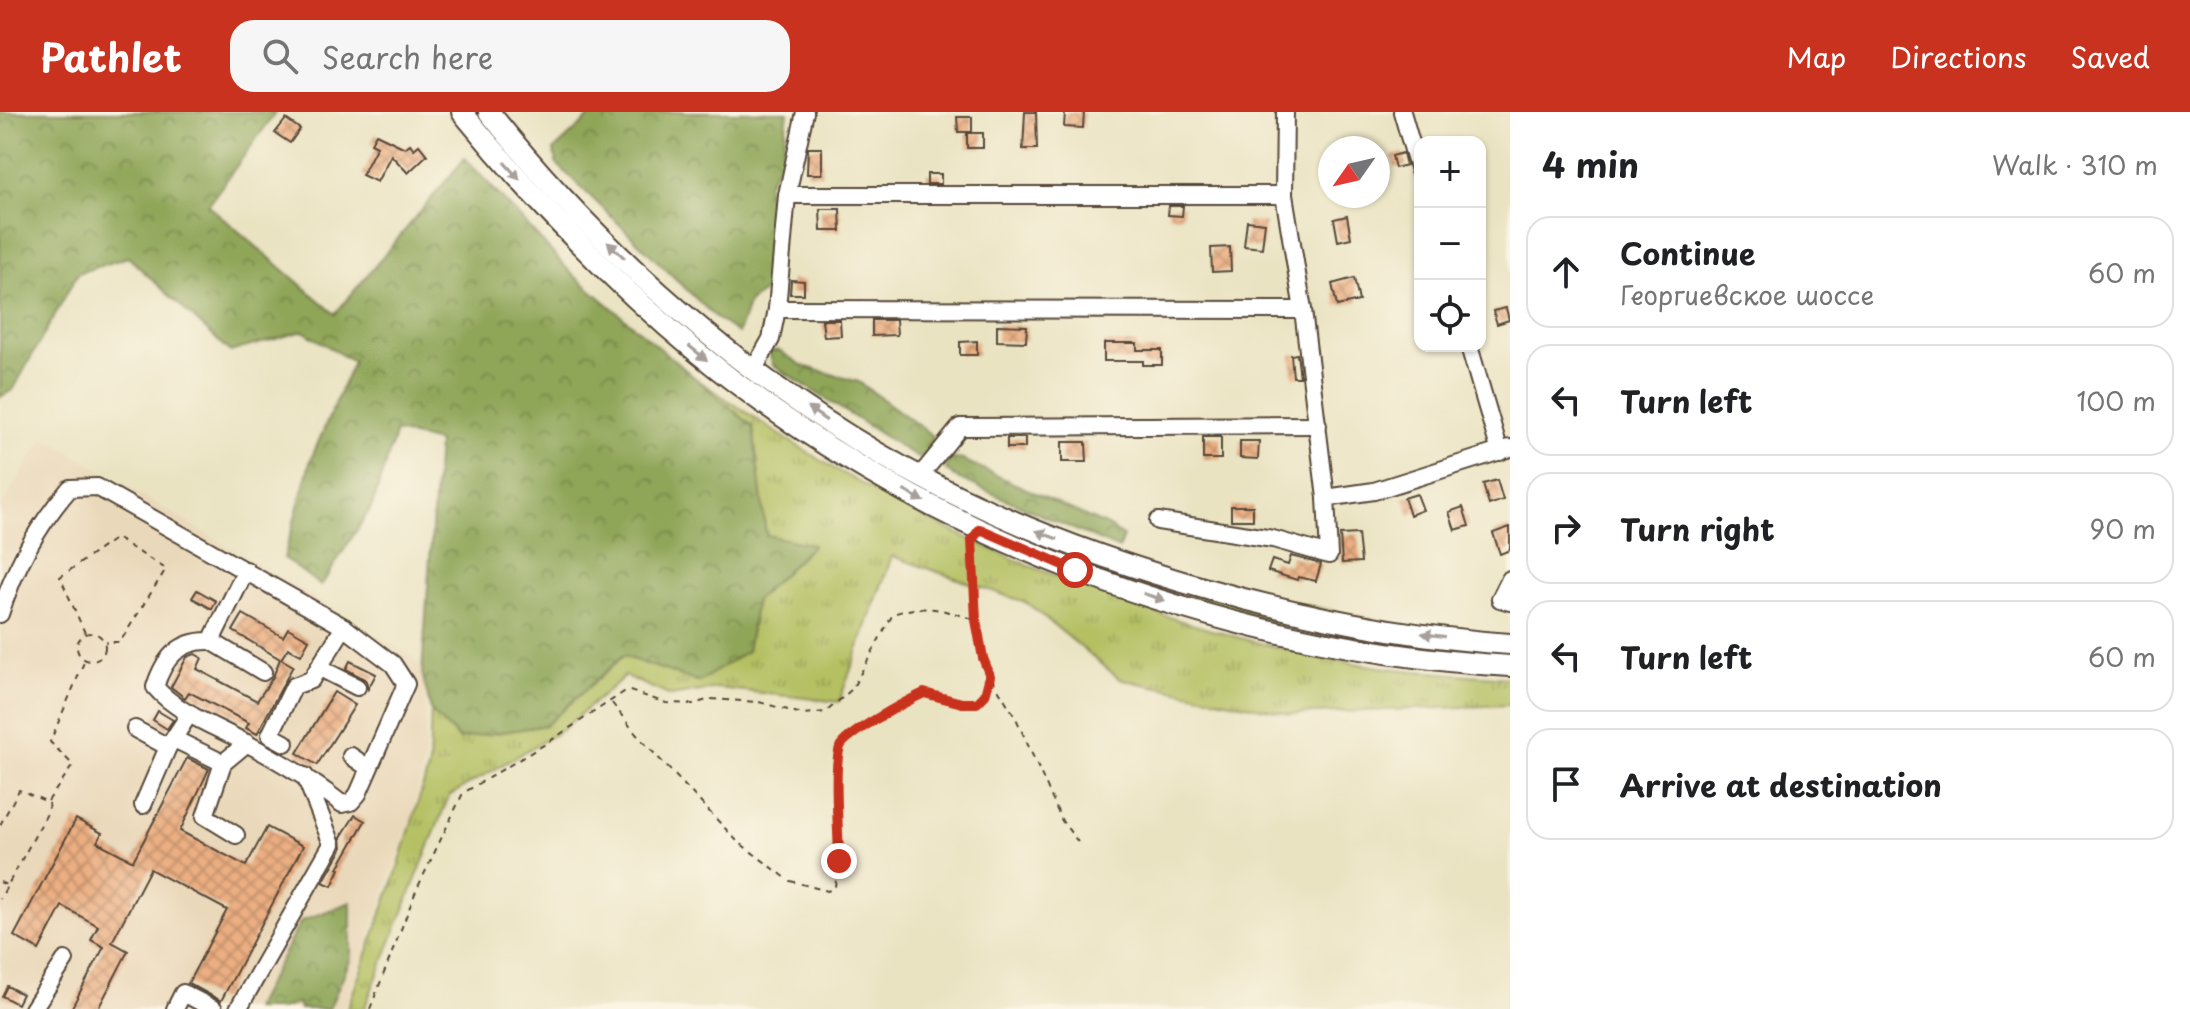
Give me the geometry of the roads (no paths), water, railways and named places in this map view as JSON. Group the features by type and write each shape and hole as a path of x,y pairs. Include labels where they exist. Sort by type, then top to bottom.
{"main road":[{"path":"462,112 550,214 589,254 698,353 771,408 885,481 980,529 1075,570 1130,590 1268,631 1396,655 1510,666"},
{"path":"489,112 538,171 601,236 680,309 754,369 838,430 920,476 1026,527 1143,571 1300,613 1399,631 1510,644"}],"lane":[{"path":"754,369 771,339 777,309 787,195 805,112"},
{"path":"1158,521 1273,539 1329,555 1318,425 1284,195 1285,112"},
{"path":"1402,112 1414,153"},
{"path":"787,195 1284,195"},
{"path":"777,309 1303,310"},
{"path":"1326,498 1374,491 1505,450 1471,352"},
{"path":"920,476 960,427 1318,425"},
{"path":"0,614 10,582 46,515 70,488 97,487 344,627 393,664 406,684 367,767 358,794 351,802 342,804 304,775 190,713 163,696 155,687 158,675 172,652 199,641 211,641 263,672"},
{"path":"211,641 246,570"},
{"path":"1510,579 1500,599 1510,602"},
{"path":"285,743 270,735 294,686 311,680 344,627"},
{"path":"320,668 357,687"},
{"path":"143,805 171,743 190,713"},
{"path":"135,729 223,763"},
{"path":"236,835 205,816 223,763 247,743"},
{"path":"351,756 367,767"},
{"path":"238,1009 332,844 304,775"},
{"path":"33,1009 65,960"},
{"path":"175,1009 183,993 214,1009"}]}
